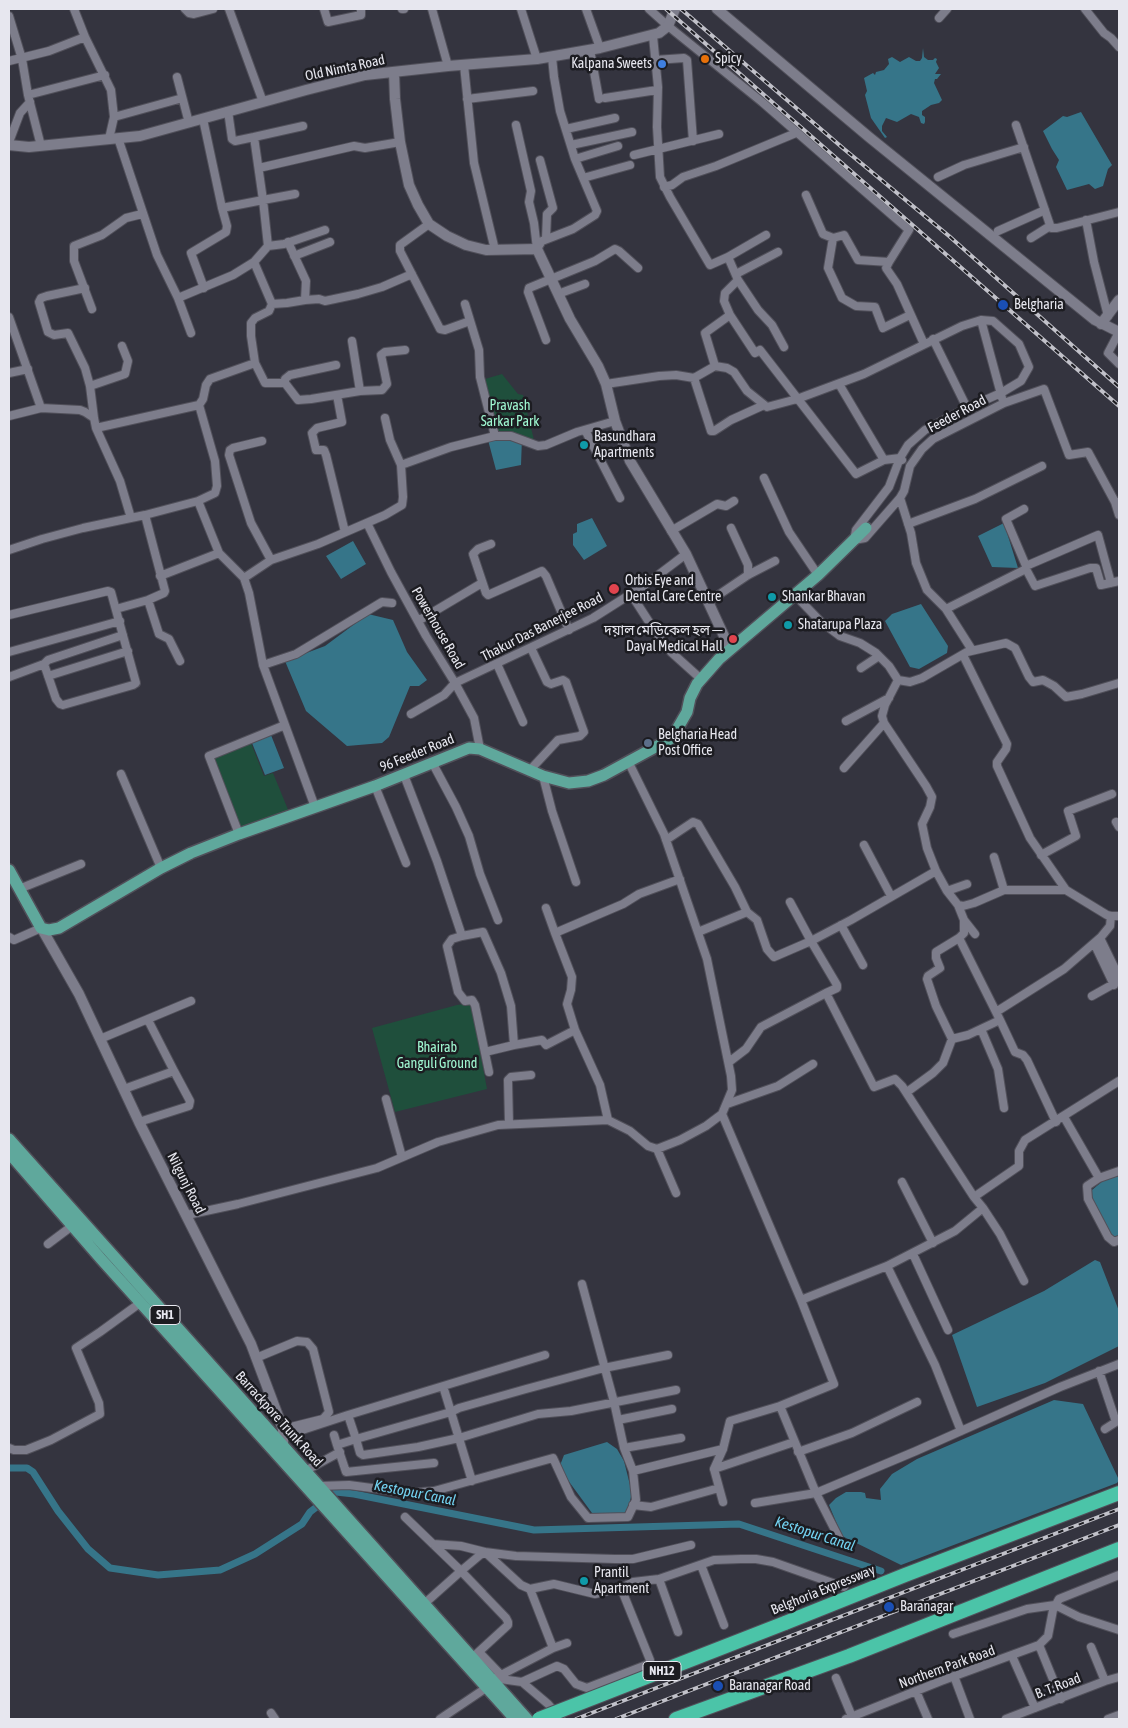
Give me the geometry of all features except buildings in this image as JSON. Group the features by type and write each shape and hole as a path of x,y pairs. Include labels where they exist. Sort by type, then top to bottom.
{"highway":[{"name":"Belghoria Expressway","path":"540,1719 883,1585 905,1574 1119,1493"},
{"path":"676,1719 900,1636 1119,1549"}],"main road":[{"path":"480,749 543,776 576,783 604,774 672,738 687,712 690,698 701,679 730,649 818,575 866,528"},
{"name":"96 Feeder Road","path":"41,928 49,930 59,928 161,868 191,853 375,786 469,748 480,749"},
{"path":"9,870 41,928"},
{"name":"Barrackpore Trunk Road","path":"9,1139 282,1443 331,1507 487,1683 515,1719"},
{"name":"Barrackpore Trunk Road","path":"9,1153 140,1303 282,1443 319,1490"},
{"name":"Barrackpore Trunk Road","path":"331,1507 476,1655 487,1683 527,1719"}],"street":[{"path":"74,9 85,37 111,90 114,117 113,139 157,255 178,298 191,333"},
{"path":"185,9 189,13 194,14 213,9"},
{"path":"230,9 263,102"},
{"path":"324,9 328,22 361,14 361,9"},
{"path":"432,9 448,66"},
{"path":"521,9 537,59"},
{"path":"586,9 595,49 602,98 658,90"},
{"path":"649,9 762,102 909,230 886,268 897,284 924,344"},
{"path":"668,26 675,9"},
{"path":"717,9 869,137 1094,320 1105,320"},
{"path":"939,18 947,9"},
{"path":"1085,9 1104,33 1112,38 1119,47"},
{"path":"10,21 22,59 29,99 41,146"},
{"name":"Old Nimta Road","path":"9,143 29,147 140,136 365,76 464,64 552,57 653,36 668,26"},
{"path":"1112,38 1119,33"},
{"path":"653,36 658,90 659,171 664,187 710,265 766,235"},
{"path":"9,61 49,51 85,37"},
{"path":"537,250 540,243 546,239 573,229 596,215 596,210 575,159 566,129 556,90 552,57"},
{"path":"655,60 684,58 687,60 694,141"},
{"path":"464,64 476,172 496,250"},
{"path":"394,72 400,142 408,185 429,224 447,236 466,245 486,250 537,250"},
{"path":"9,143 20,113 29,99 105,75"},
{"path":"177,77 189,123"},
{"path":"467,98 533,91"},
{"path":"114,117 179,98"},
{"path":"228,111 234,141 304,126"},
{"path":"566,129 615,118"},
{"path":"203,119 227,226 226,232 191,253 204,288"},
{"path":"516,125 531,191 529,202 537,250 570,319 598,366 606,384 615,421 630,461 686,554 730,649"},
{"path":"1016,125 1051,228 1119,212"},
{"path":"571,145 632,132"},
{"path":"664,187 672,185 683,177 700,172 796,132"},
{"path":"634,155 719,134"},
{"path":"254,137 264,200 268,246"},
{"path":"259,168 354,146 365,148 400,142"},
{"path":"575,159 618,146"},
{"path":"938,177 964,165 1024,147"},
{"path":"540,160 553,208 547,214 546,239"},
{"path":"583,178 630,165"},
{"path":"222,208 295,194"},
{"path":"806,195 823,234 833,238 844,235 858,260 888,262"},
{"path":"998,231 1045,210"},
{"path":"92,309 74,261 74,246 102,234 126,218 142,214"},
{"path":"1086,220 1105,320 1119,332 1109,351 1119,364"},
{"path":"429,224 399,247 440,329 445,330 470,321"},
{"path":"1031,238 1050,226"},
{"path":"178,298 233,275 254,262 268,246 326,230"},
{"path":"833,238 828,268 842,298 856,306 875,307 883,328 910,315"},
{"path":"288,242 306,281 305,300"},
{"path":"294,256 330,242"},
{"path":"546,340 528,290 531,286 595,261 615,249 638,268"},
{"path":"778,252 737,277 725,293 724,301 730,314 755,353 760,350 856,474 884,460 900,458 910,466"},
{"path":"728,257 737,277 758,310 772,325 784,347"},
{"path":"254,262 272,304 269,311 255,318 251,324 250,336 255,362 265,383 285,383"},
{"path":"272,304 287,304 316,299 325,301 358,294 382,287 412,274"},
{"path":"558,294 585,284"},
{"path":"85,288 47,296 41,298 39,302 48,332 70,335 85,368 90,386 96,428 120,481 132,518"},
{"path":"1105,320 1119,300"},
{"path":"465,304 479,350 480,377 495,436"},
{"path":"715,366 705,333 730,314"},
{"path":"9,319 41,408"},
{"path":"606,384 659,376 694,378 715,366 727,368 734,372 748,391 767,407 797,399 864,374 962,326 981,320 993,321 1019,344 1029,367 1021,380 1001,394 967,408 925,430 908,445 900,458 889,487 856,530 854,540"},
{"path":"981,320 1004,403"},
{"path":"933,339 967,408"},
{"path":"9,342 17,340"},
{"path":"352,340 360,390"},
{"path":"90,386 125,375 128,361 122,346"},
{"path":"285,383 298,400 360,390 382,390 387,384 381,355 385,352 405,350"},
{"path":"9,547 83,528 145,516 198,501 215,493 217,486 215,461 200,405 206,385 210,379 255,362"},
{"path":"285,383 285,379 290,374 336,365"},
{"path":"9,374 28,369"},
{"path":"694,378 710,431 714,431 731,420 764,405"},
{"path":"839,384 884,460"},
{"name":"Feeder Road","path":"854,540 865,538 900,498 904,491 910,466 922,449 933,440 1004,403 1044,389 1069,456 1088,452 1117,502"},
{"path":"337,395 342,422 317,428 312,434 316,450 324,450 326,455 345,532"},
{"path":"96,428 200,405"},
{"path":"9,416 41,408 80,410 94,418"},
{"path":"244,578 271,560 318,544 367,523 402,505 404,498 401,465 390,440 385,418"},
{"path":"401,465 451,447 495,436 511,436 538,446 546,445 615,421"},
{"path":"585,430 620,498"},
{"path":"262,441 234,448 230,450 229,455 251,523 271,560"},
{"path":"908,524 975,499 1042,466"},
{"path":"764,478 789,532 818,575"},
{"path":"900,498 908,524 916,563 927,590 946,609 972,650"},
{"path":"198,501 219,553 244,578 249,593 263,665 315,808"},
{"path":"671,531 717,504 726,506 734,501"},
{"path":"1117,502 1119,515"},
{"path":"1024,509 1006,519 1035,586 1090,568 1096,568 1101,585 1119,581"},
{"path":"116,609 148,600 165,591 145,516"},
{"name":"Powerhouse Road","path":"367,523 391,572 474,718 480,749"},
{"path":"731,528 748,565 748,575"},
{"path":"946,609 1026,567 1098,535 1111,583"},
{"path":"491,544 473,554 486,593 488,594 542,571 546,576 569,630"},
{"path":"160,576 219,553"},
{"name":"Thakur Das Banerjee Road","path":"411,714 444,695 455,683 593,618 631,594 686,554"},
{"path":"708,602 748,575 775,561"},
{"path":"418,621 482,584"},
{"path":"9,616 108,591 112,593 136,683 133,686 63,705 56,699 44,664"},
{"path":"631,594 660,640 701,679"},
{"path":"795,595 820,621 840,636 860,644 878,656 889,666 898,680 910,682 922,678 972,650 1006,643 1014,648 1033,682 1043,680 1054,686 1066,697 1119,683"},
{"path":"148,600 160,634 169,639 180,661"},
{"path":"263,665 296,654 382,602 392,603"},
{"path":"9,652 120,621"},
{"path":"9,677 44,664 48,660 123,635"},
{"path":"530,770 558,740 580,736 584,732 566,682 563,680 550,684 547,682 531,648"},
{"path":"48,676 128,652"},
{"path":"963,655 1008,744 997,762 997,766 1017,812 1042,855 1066,890 1115,916 1110,926 1097,941 1064,969 996,1012"},
{"path":"862,668 878,656"},
{"path":"497,664 523,722"},
{"path":"898,680 888,698 882,716 884,724 932,798 922,824 927,848 936,871 947,891 958,905 964,920 975,934"},
{"path":"846,722 888,698"},
{"path":"844,768 884,724"},
{"path":"239,834 209,756 285,725"},
{"path":"187,1215 238,1204 377,1168 438,1142 498,1125 608,1120 630,1131 648,1146 657,1148 680,1140 706,1126 722,1114 732,1090 729,1062 707,959 666,840 628,761"},
{"path":"433,764 469,836 480,874 498,920"},
{"path":"120,774 161,868"},
{"path":"404,775 437,861 462,936"},
{"path":"543,776 552,811 576,882"},
{"path":"375,786 406,863"},
{"path":"1042,855 1076,836 1068,811 1112,794"},
{"path":"666,840 693,822 696,822 735,887 747,912 757,920 768,949 774,957 841,925 936,871"},
{"path":"864,845 891,896"},
{"path":"994,857 1004,890"},
{"path":"19,889 81,864"},
{"path":"555,933 622,904 639,894 680,879"},
{"path":"947,891 967,884"},
{"path":"958,905 963,906 974,903 1004,890 1066,890"},
{"path":"729,1062 746,1049 761,1027 837,988 790,902"},
{"path":"546,908 572,977 571,990 566,1004 600,1085 608,1120"},
{"path":"698,932 747,912"},
{"path":"907,1092 944,1063 952,1039 936,1006 927,980 928,976 940,968 936,952 964,933 964,920"},
{"path":"841,925 863,965"},
{"path":"9,937 14,940 41,928"},
{"name":"Nilgunj Road","path":"41,928 79,994 139,1122 187,1215 256,1358 282,1443"},
{"path":"488,1072 475,1005 472,1000 465,1001 458,992 447,946 452,939 484,932 488,938 511,1006 514,1046"},
{"path":"959,938 1015,1052 1023,1055 1027,1060 1056,1122"},
{"path":"1097,941 1119,977"},
{"path":"1092,996 1116,983 1097,941"},
{"path":"826,994 874,1087 895,1079 907,1092 950,1162 1000,1234 1024,1281"},
{"path":"100,1039 191,1001"},
{"path":"139,1122 189,1106 190,1101 148,1020"},
{"path":"952,1039 1000,1020"},
{"path":"981,1029 998,1069 1004,1108"},
{"path":"485,1052 542,1040 546,1044 576,1030"},
{"path":"727,1104 778,1086 813,1064"},
{"path":"124,1089 174,1071"},
{"path":"509,1124 508,1080 530,1075"},
{"path":"974,1197 1019,1166 1019,1151 1025,1140 1119,1081"},
{"path":"386,1099 402,1157"},
{"path":"722,1114 801,1300 834,1384 780,1406 730,1421 723,1449 714,1470 723,1502"},
{"path":"1064,1117 1099,1178"},
{"path":"657,1148 676,1192"},
{"path":"1119,1171 1099,1178 1088,1186 1088,1199 1108,1237 1114,1242 1119,1240"},
{"path":"902,1182 933,1243"},
{"path":"801,1300 913,1254 955,1231 983,1208"},
{"path":"48,1244 72,1226"},
{"path":"913,1254 948,1330"},
{"path":"887,1266 935,1365 961,1431"},
{"path":"319,1490 349,1485 409,1493 434,1491 553,1458 570,1498 588,1518 628,1517 636,1500 633,1472 624,1448 614,1402 582,1284"},
{"path":"9,1448 26,1450 51,1440 100,1414 99,1403 76,1348 140,1303"},
{"path":"256,1358 297,1341 307,1342 312,1350 329,1412 323,1420 282,1443"},
{"path":"305,1471 338,1448 356,1439 526,1388 668,1354"},
{"path":"282,1443 348,1414 545,1356"},
{"path":"755,1503 816,1493 1119,1364"},
{"path":"1099,1371 1118,1421 1105,1429"},
{"path":"443,1386 472,1481"},
{"path":"348,1414 360,1453 363,1455 459,1438 538,1414 571,1411 676,1390"},
{"path":"798,1452 852,1432 917,1402"},
{"path":"780,1406 816,1493 840,1540"},
{"path":"618,1420 672,1409"},
{"path":"334,1435 349,1485"},
{"path":"624,1448 681,1438"},
{"path":"714,1470 794,1442"},
{"path":"633,1472 723,1449"},
{"path":"346,1472 434,1463"},
{"path":"633,1505 651,1507 720,1488"},
{"path":"405,1517 508,1622 508,1625 476,1655 501,1675 567,1642"},
{"path":"433,1544 461,1546 485,1552 516,1556 633,1559 691,1546"},
{"path":"424,1604 460,1571 485,1552"},
{"path":"485,1552 521,1585 530,1589 554,1584 595,1594 621,1588 633,1582 659,1578 714,1560 756,1559 773,1562 844,1587"},
{"path":"701,1565 724,1624"},
{"path":"1061,1699 1040,1645 1048,1636 1054,1608 1058,1599 1119,1575"},
{"path":"659,1578 678,1632"},
{"path":"440,1719 487,1683 522,1682 557,1666 564,1669 576,1684 587,1688 649,1664 650,1660 621,1588"},
{"path":"530,1589 553,1648"},
{"path":"953,1634 1026,1609 1054,1608 1119,1630"},
{"name":"Northern Park Road","path":"851,1718 954,1676 1040,1645"},
{"path":"1091,1647 1105,1681"},
{"path":"1012,1656 1034,1708"},
{"path":"954,1676 970,1719"},
{"path":"836,1678 851,1718"},
{"name":"B. T. Road","path":"1006,1719 1105,1681 1119,1678"},
{"path":"522,1682 548,1704 561,1719"},
{"path":"916,1691 928,1719"},
{"path":"1108,1719 1119,1715"}],"green space":[{"name":"Pravash Sarkar Park","path":"502,374 518,394 523,395 534,440 512,434 498,435 485,379"},
{"path":"251,743 264,776 273,773 289,812 240,830 213,757"},
{"name":"Bhairab Ganguli Ground","path":"471,1003 487,1089 395,1112 372,1028"}],"water":[{"path":"923,48 924,57 928,60 937,59 936,62 939,68 935,74 941,74 935,79 934,83 942,100 922,111 922,115 925,117 924,124 921,123 919,117 911,114 897,122 886,118 882,126 882,131 887,137 885,138 871,118 865,95 867,91 864,78 884,70 889,64 888,59 892,57 900,62 909,57 920,61"},
{"path":"1081,112 1112,165 1108,169 1103,186 1095,189 1089,184 1067,190 1056,167 1059,160 1043,131 1063,116 1067,117"},
{"path":"522,438 521,465 496,470 488,440"},
{"path":"592,518 607,546 584,560 573,545 573,534 577,532 577,524"},
{"path":"1004,523 1018,568 992,567 978,536"},
{"path":"353,541 366,564 341,579 326,556"},
{"path":"921,604 948,646 947,653 919,669 910,667 885,621 892,614"},
{"path":"368,614 393,620 407,652 427,680 419,686 410,686 389,737 382,743 347,746 306,711 285,661 325,646"},
{"path":"271,735 284,768 265,775 252,743"},
{"path":"1119,1176 1119,1237 1116,1239 1109,1235 1091,1199 1092,1190 1104,1180"},
{"path":"1095,1260 1100,1262 1119,1311 1119,1346 1045,1383 977,1407 952,1335 1044,1291"},
{"path":"1054,1400 1083,1404 1119,1480 1117,1483 901,1565 842,1536 829,1505 836,1498 846,1492 861,1492 865,1493 866,1498 881,1500 880,1489 892,1474 917,1459"},
{"path":"607,1442 617,1449 624,1461 632,1493 624,1516 603,1518 592,1513 559,1468 564,1455"}],"waterway":[{"name":"Kestopur Canal","path":"9,1468 27,1468 33,1472 58,1511 88,1549 110,1568 158,1575 220,1570 255,1554 302,1524 310,1512 336,1492 534,1530 739,1524 881,1571"}],"railway":[{"path":"666,9 1119,406"},
{"path":"681,9 949,236 1119,387"},
{"path":"576,1719 1119,1509"},
{"path":"616,1719 1119,1525"}],"place":[{"name":"Spicy","path":"705,59"},
{"name":"Kalpana Sweets","path":"662,64"},
{"name":"Belgharia","path":"1003,305"},
{"name":"Basundhara Apartments","path":"584,445"},
{"name":"Orbis Eye and Dental Care Centre","path":"614,589"},
{"name":"Shankar Bhavan","path":"772,597"},
{"name":"Shatarupa Plaza","path":"788,625"},
{"name":"দয়াল মেডিকেল হল — Dayal Medical Hall","path":"733,639"},
{"name":"Belgharia Head Post Office","path":"648,743"},
{"name":"Prantil Apartment","path":"584,1581"},
{"name":"Baranagar","path":"889,1607"},
{"name":"Baranagar Road","path":"718,1686"}]}
